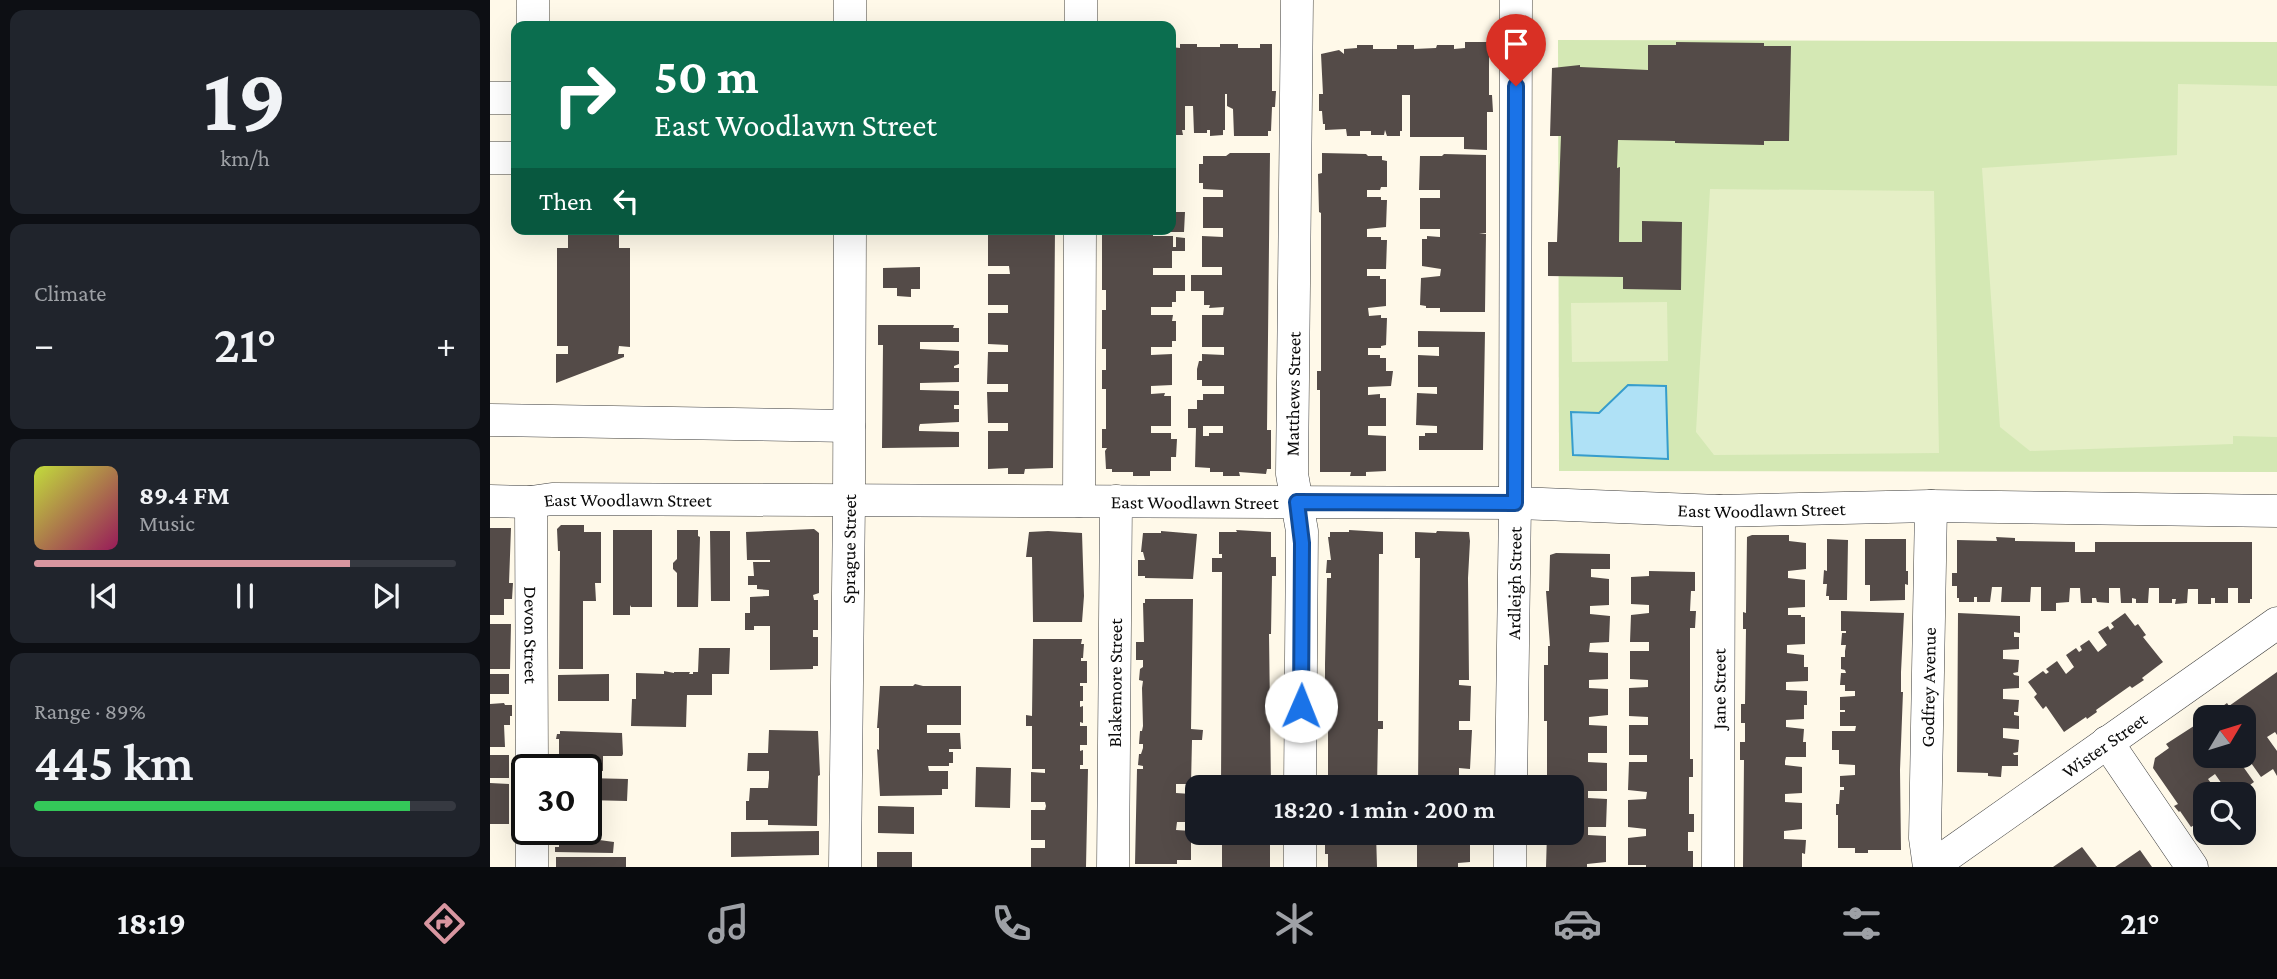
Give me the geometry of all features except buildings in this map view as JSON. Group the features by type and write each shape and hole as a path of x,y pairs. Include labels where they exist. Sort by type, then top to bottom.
{"street":[{"path":"533,0 533,21"},
{"path":"850,0 850,21"},
{"path":"1081,0 1081,21"},
{"name":"Matthews Street","path":"1297,0 1293,460 1302,543 1300,775"},
{"name":"Ardleigh Street","path":"1511,775 1515,503 1516,0"},
{"path":"490,98 511,98"},
{"path":"490,158 511,158"},
{"name":"Sprague Street","path":"845,867 849,235"},
{"path":"1079,501 1080,235"},
{"path":"490,420 849,426"},
{"name":"East Woodlawn Street","path":"490,501 531,502 552,499 1515,503 1719,511 1931,506 2277,511"},
{"name":"Blakemore Street","path":"1113,867 1116,501"},
{"name":"Devon Street","path":"531,502 532,754"},
{"name":"Godfrey Avenue","path":"1930,867 1925,838 1931,506"},
{"name":"Jane Street","path":"1718,867 1719,511"},
{"name":"Wister Street","path":"1930,867 2277,623"},
{"path":"2107,742 2192,867"},
{"path":"532,845 532,867"},
{"path":"1300,845 1300,867"},
{"path":"1510,845 1510,867"}],"green space":[{"path":"1558,40 2277,42 2277,472 1559,471"},
{"path":"2178,84 2277,86 2277,437 2233,436 2233,444 2030,451 2000,427 1982,168 2177,155"},
{"path":"1710,189 1934,191 1939,453 1714,455 1696,432"},
{"path":"1667,302 1668,361 1572,362 1571,303"}],"water":[{"path":"1628,385 1666,386 1668,459 1573,455 1571,412 1599,413"}],"route":[{"path":"1301,706 1302,531 1297,502 1515,503 1516,86"}]}
